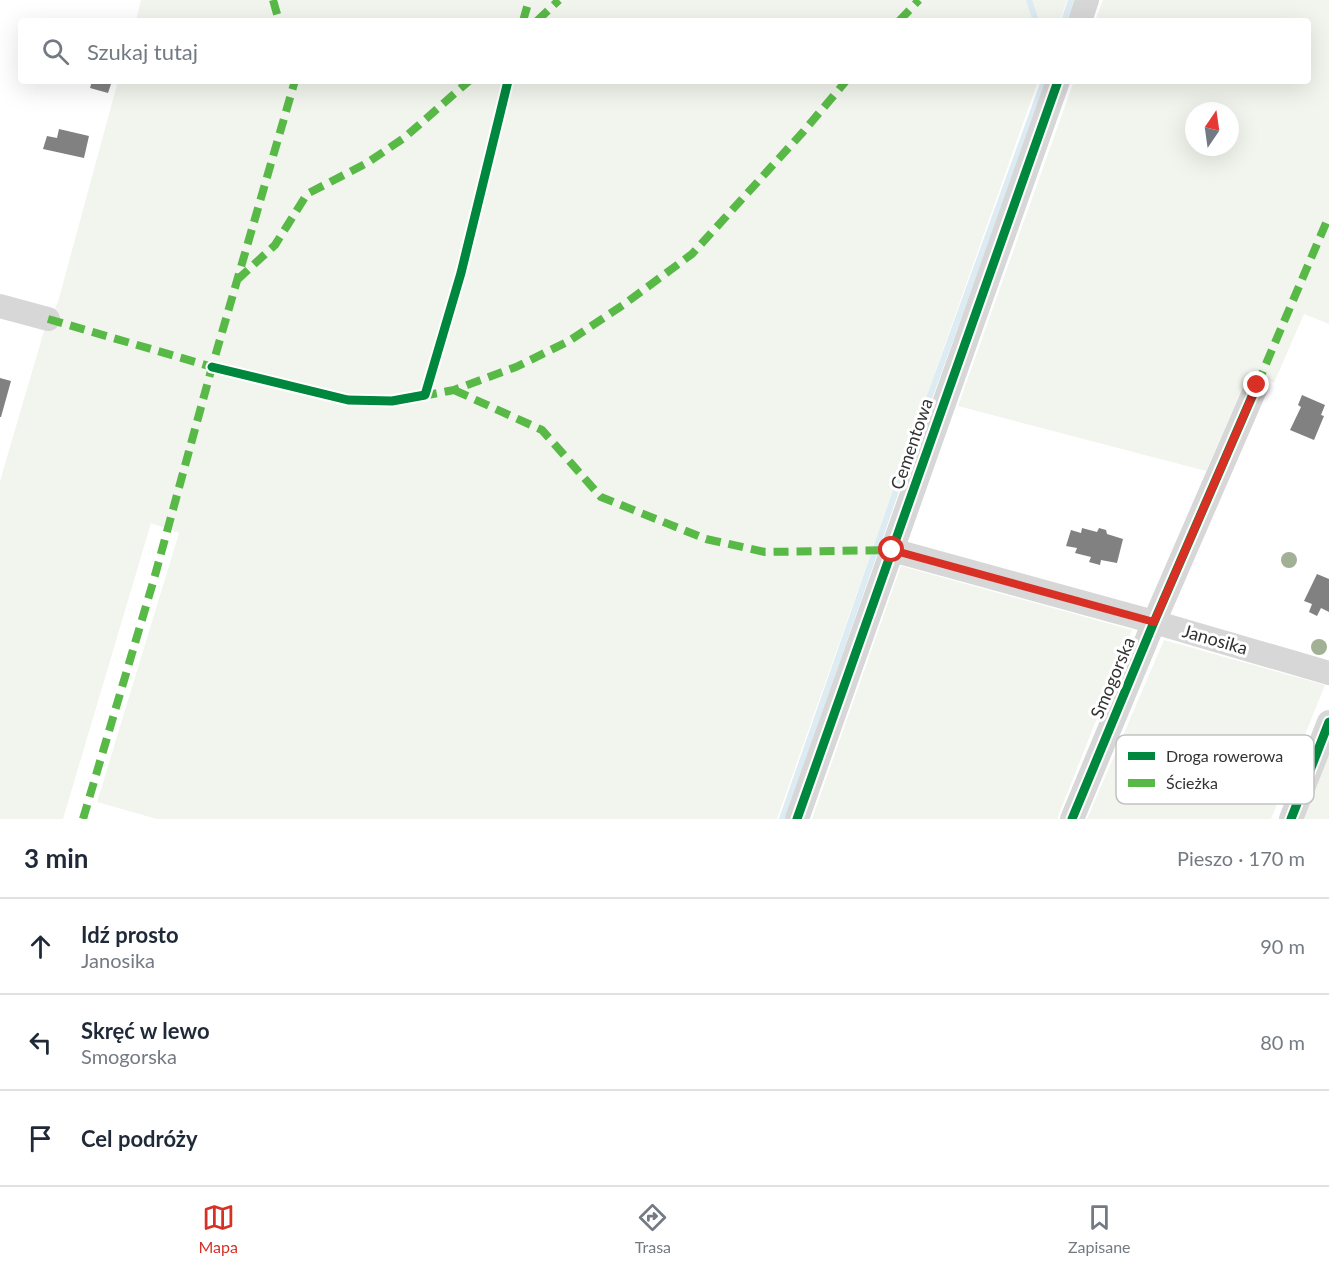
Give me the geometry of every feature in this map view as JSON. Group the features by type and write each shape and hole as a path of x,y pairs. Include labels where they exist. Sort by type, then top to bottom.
{"street":[{"path":"1081,18 1087,0"},
{"name":"Cementowa","path":"797,819 1057,84"},
{"path":"0,306 48,319"},
{"name":"Smogorska","path":"1072,819 1154,622 1257,385"},
{"name":"Janosika","path":"892,550 1329,673"},
{"path":"1314,760 1329,722"},
{"path":"1291,819 1297,804"}],"shaded area":[{"path":"141,0 1067,0 1061,18 137,18"},
{"path":"1103,0 1329,0 1329,324 1304,314 1274,383 1250,370 1206,471 958,406 1073,84 1311,84 1311,18 1096,18"},
{"path":"117,84 1037,84 777,819 157,819 97,802 179,533 151,523 63,819 0,819 0,481 44,331 58,302"},
{"path":"901,566 1132,630 1057,819 812,819"},
{"path":"1164,640 1325,685 1305,735 1123,735"},
{"path":"1329,751 1329,819 1300,819 1306,804 1314,804 1314,786"},
{"path":"1116,752 1116,804 1277,804 1271,819 1087,819"}],"building":[{"path":"91,84 111,84 108,93 90,88"},
{"path":"59,129 89,136 84,158 43,149 47,136 57,138"},
{"path":"0,378 11,381 1,417 0,417"},
{"path":"1302,395 1325,405 1321,415 1324,416 1314,440 1290,430 1301,407 1298,405"},
{"path":"1082,528 1097,532 1099,528 1106,530 1107,534 1123,539 1117,563 1101,560 1100,565 1089,562 1091,557 1075,553 1077,548 1066,546 1071,530 1081,533"},
{"path":"1317,574 1329,579 1329,612 1321,608 1317,616 1309,612 1312,604 1304,601"}],"waterway":[{"path":"1029,0 1035,18"},
{"path":"1065,18 1071,0"},
{"path":"782,819 906,462 1043,84"}],"marked path":[{"path":"273,0 278,18"},
{"path":"524,18 529,0"},
{"path":"540,18 559,0"},
{"path":"902,18 919,0"},
{"path":"83,819 154,579 212,367 294,84"},
{"path":"237,280 275,245 307,194 367,163 404,138 466,84"},
{"path":"422,396 454,390 516,367 569,341 692,254 843,84"},
{"path":"1257,385 1329,216"},
{"path":"48,319 216,368"},
{"path":"454,390 542,430 601,497 706,539 765,552 892,550"}],"cycle path":[{"path":"212,367 348,400 392,401 425,395 461,273 507,84"},
{"path":"797,819 1057,84"},
{"path":"1072,819 1154,622 1257,385"},
{"path":"1314,760 1329,722"},
{"path":"1291,819 1297,804"}],"route":[{"path":"892,550 1154,622 1257,385"}]}
